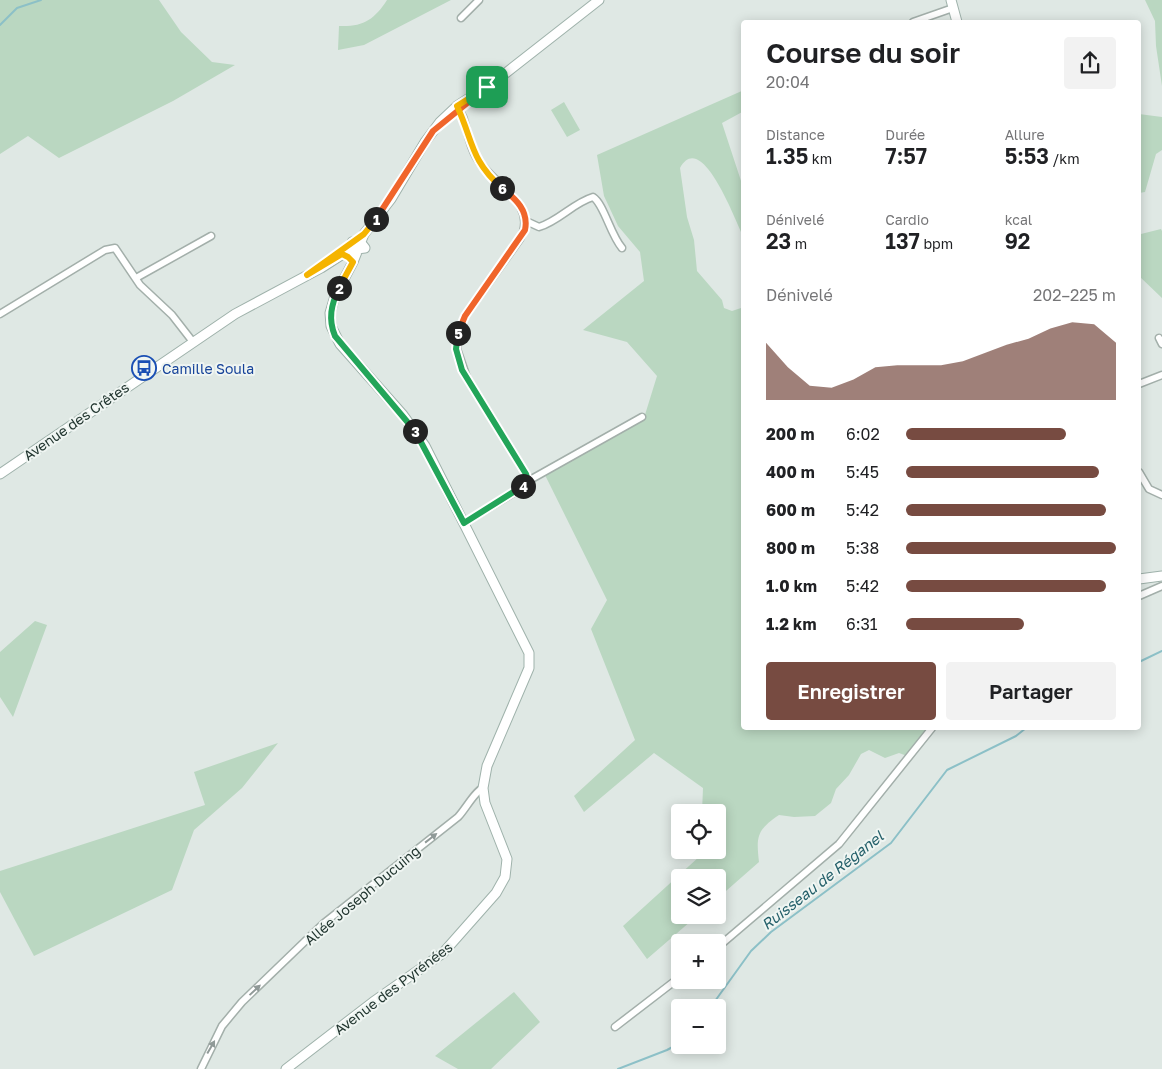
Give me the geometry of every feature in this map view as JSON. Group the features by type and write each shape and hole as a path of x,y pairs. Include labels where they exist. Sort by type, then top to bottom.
{"street":[{"path":"461,18 479,0"},
{"name":"Avenue des Pyrénées","path":"286,1069 373,1002 443,954 496,893 505,877 507,859 489,814 483,788 487,766 529,668 530,658 520,633 416,433 335,336 331,326 330,313 360,243 433,131 458,109 599,0"},
{"path":"917,20 952,4 956,20"},
{"path":"458,109 464,118 468,140 475,156 489,174 519,204 526,221 520,239 460,324 456,349 462,370 526,474 528,481"},
{"name":"Avenue des Pyrénées","path":"340,286 357,264 360,243 370,234 397,198 409,170"},
{"path":"526,221 539,227 553,222 584,200 593,198 600,202 606,221 622,248"},
{"path":"136,278 210,236"},
{"name":"Avenue des Crêtes","path":"0,474 249,306 307,275 360,243"},
{"name":"Avenue des Crêtes","path":"307,275 360,243"},
{"path":"0,314 105,250 115,248 148,293 172,315 193,342"},
{"path":"342,254 353,262"},
{"path":"1141,383 1162,375"},
{"path":"464,523 523,487 528,481 642,417"},
{"path":"1141,475 1149,489 1162,495"},
{"path":"1141,579 1162,576"},
{"path":"1141,595 1162,586"},
{"path":"726,940 839,844 930,730"},
{"name":"Allée Joseph Ducuing","path":"201,1069 222,1026 242,1002 324,923 458,817 469,806 477,791 483,788"},
{"path":"615,1027 671,985"}],"green space":[{"path":"0,0 159,0 181,32 212,62 235,65 173,101 59,158 28,136 0,154"},
{"path":"387,0 451,0 364,45 338,50 339,26 355,25 367,21 377,13"},
{"path":"1145,0 1162,0 1162,86 1156,46 1155,21"},
{"path":"741,91 741,113 722,123 741,181 741,232 726,199 708,169 698,160 689,159 680,168 687,217 694,240 697,271 722,300 724,308 732,311 741,308 741,730 930,730 910,757 899,753 885,758 869,750 861,754 849,775 836,789 831,803 815,816 794,817 779,815 772,820 762,830 758,840 759,862 726,891 726,869 686,869 697,859 726,859 726,804 702,804 703,788 654,753 584,812 574,796 635,740 591,629 607,600 545,475 644,418 657,376 627,342 583,330 644,281 640,252 618,226 604,196 597,155"},
{"path":"564,102 580,130 567,137 551,110"},
{"path":"1141,114 1162,117 1162,150 1156,154 1145,192 1141,193"},
{"path":"1161,229 1162,231 1162,298 1141,278 1141,234"},
{"path":"35,621 47,625 13,717 0,697 0,652"},
{"path":"278,743 242,788 194,830 172,890 34,956 0,892 0,871 205,805 194,772"},
{"path":"671,882 671,924 688,924 676,934 671,934 671,938 647,959 623,926"},
{"path":"514,992 540,1022 491,1069 458,1069 435,1056"}],"waterway":[{"path":"0,25 17,8 41,0"},
{"name":"Ruisseau de Réganel","path":"1141,661 1162,651"},
{"name":"Ruisseau de Réganel","path":"716,999 751,951 771,932 891,843 947,770 1016,736 1024,730"},
{"name":"Ruisseau de Réganel","path":"618,1069 671,1048"}],"place":[{"name":"Camille Soula","path":"144,368"}],"route":[{"path":"487,87 457,106 459,111 464,118 466,134 475,156 481,166 519,204 523,210 526,223 525,230 520,239 499,266 460,324 456,349 462,370 528,477 528,481 523,487 464,523 425,446 403,415 347,353 335,336 331,326 330,313 335,296 353,262 352,260 342,254 307,275 364,234 391,199 433,131 459,111 487,87"}]}
